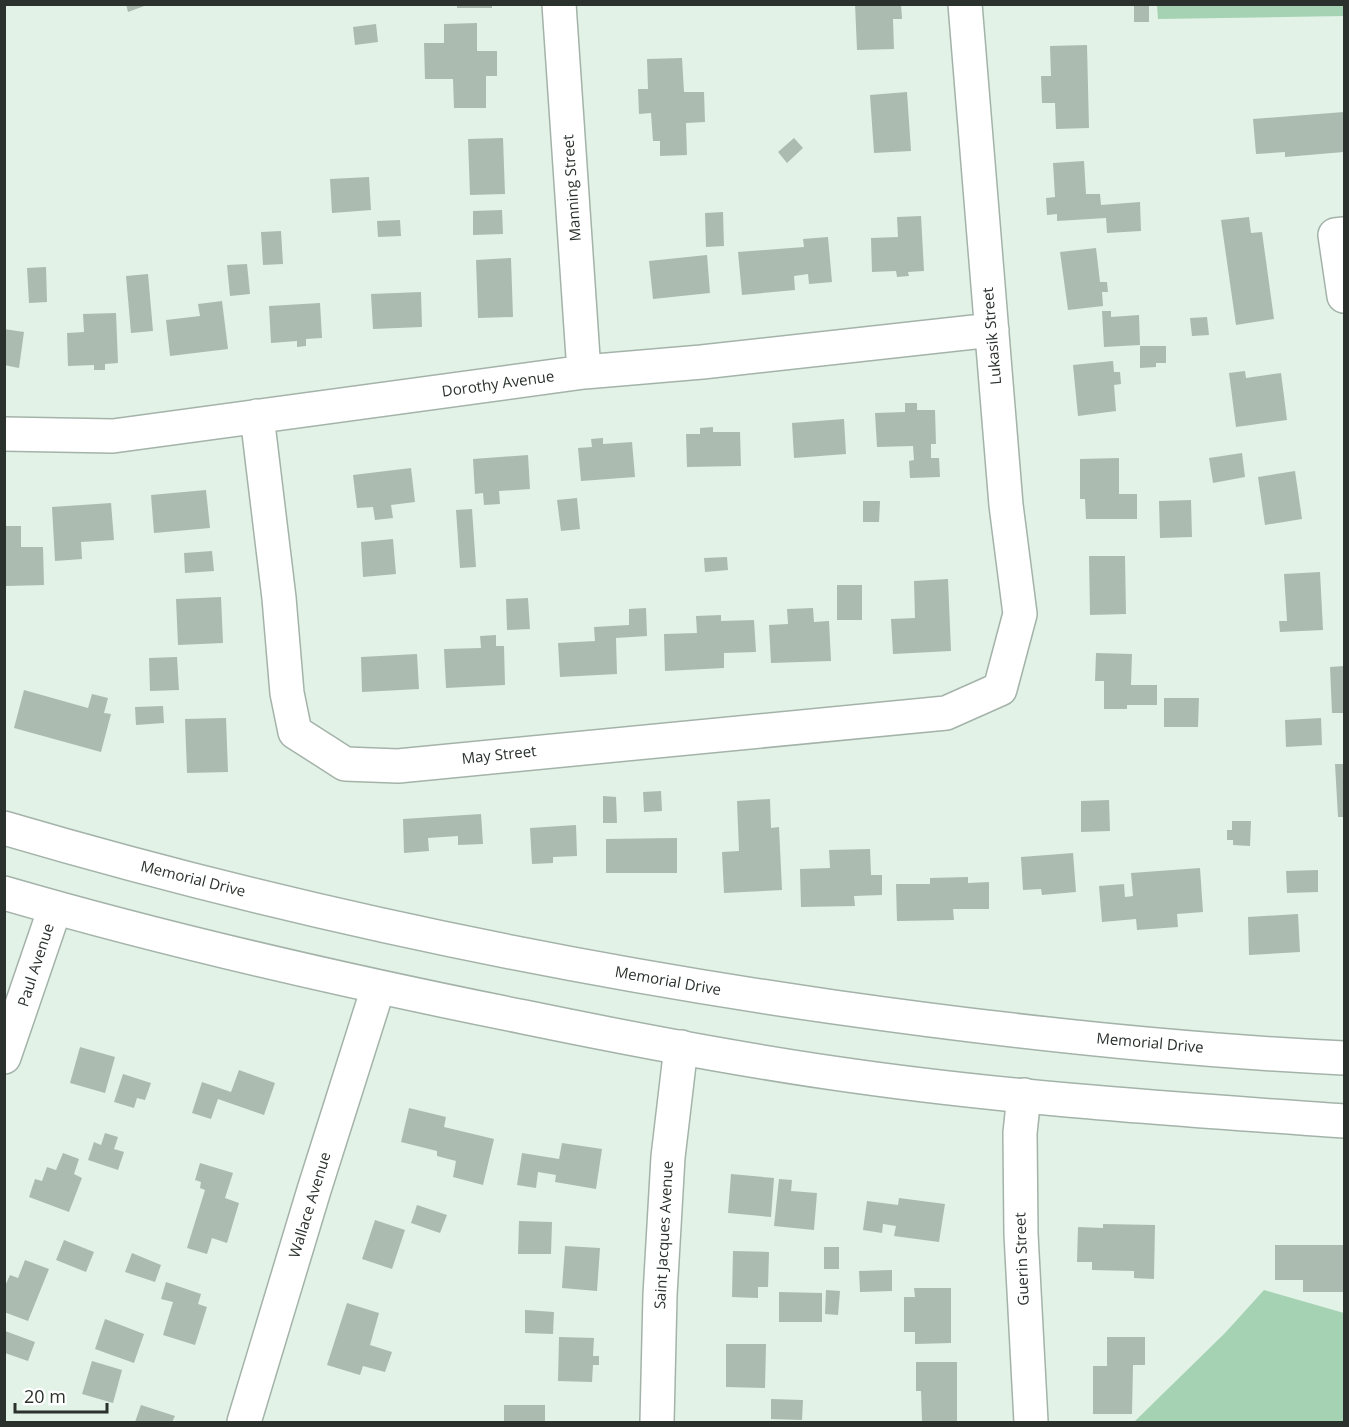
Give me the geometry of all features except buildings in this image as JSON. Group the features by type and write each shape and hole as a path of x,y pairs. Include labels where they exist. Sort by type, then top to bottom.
{"street":[{"name":"Manning Street","path":"559,4 584,372"},
{"name":"Lukasik Street","path":"965,4 1006,505 1020,614 1006,665"},
{"path":"1340,235 1344,296"},
{"name":"Dorothy Avenue","path":"4,434 113,436 584,372 702,362 992,330"},
{"name":"May Street","path":"257,416 279,598 286,693 295,732 345,764 398,766 646,740 946,713 1000,689 1006,665"},
{"name":"Memorial Drive","path":"4,828 201,882 350,918 500,950 635,975 883,1014 1029,1032 1169,1046 1344,1058"},
{"path":"4,893 239,957 378,988 681,1047 834,1073 1024,1095 1344,1121"},
{"name":"Paul Avenue","path":"4,1057 55,908"},
{"name":"Wallace Avenue","path":"244,1422 378,988"},
{"name":"Saint Jacques Avenue","path":"657,1422 660,1295 668,1157 681,1047"},
{"name":"Guerin Street","path":"1024,1095 1020,1133 1021,1234 1031,1422"}],"green space":[{"path":"1157,5 1344,5 1344,16 1158,19"},
{"path":"1264,1290 1344,1313 1344,1422 1134,1422 1225,1333"}]}
